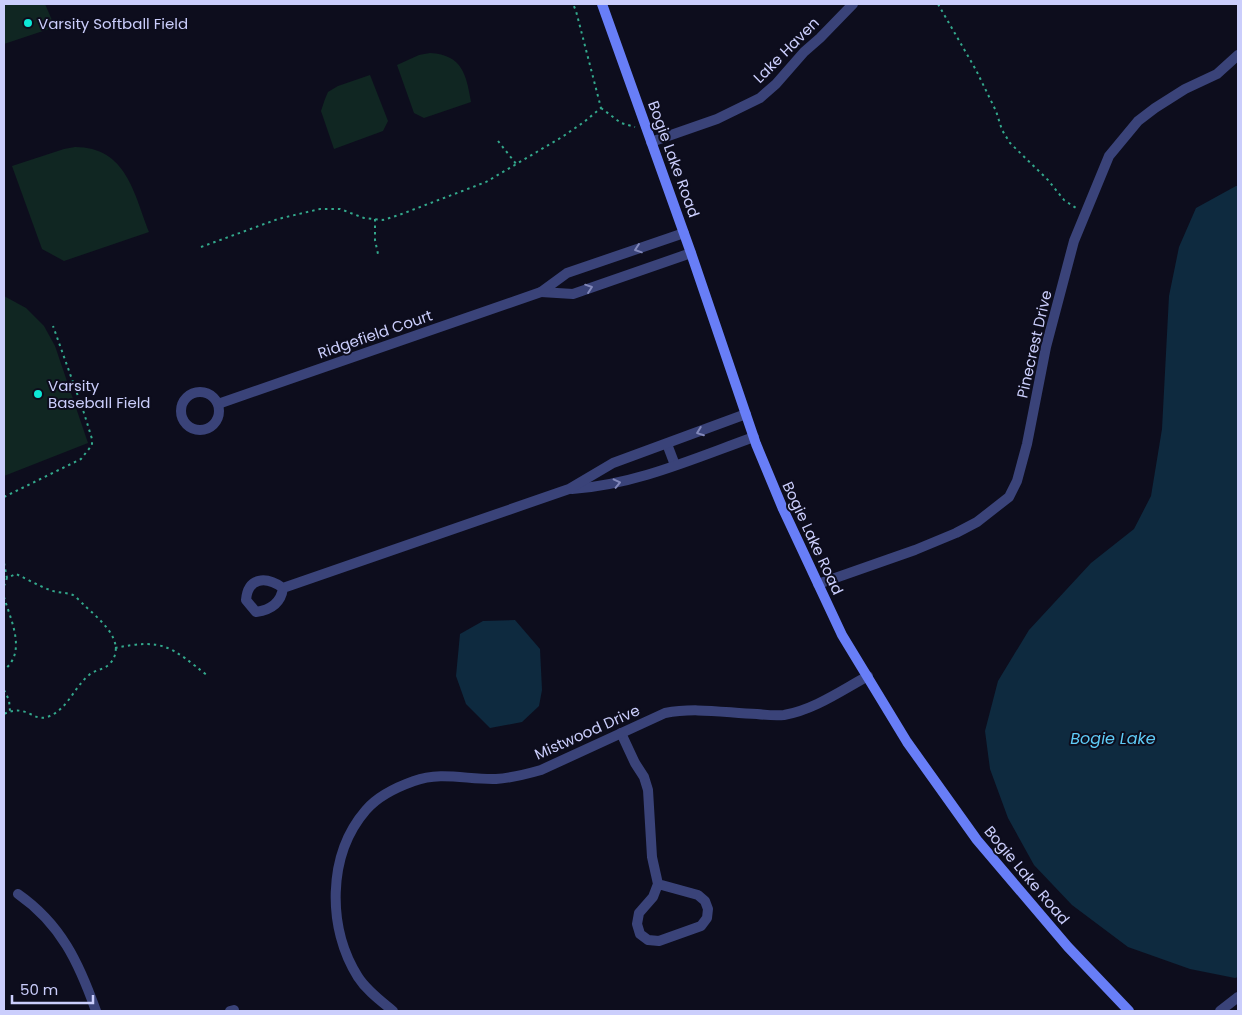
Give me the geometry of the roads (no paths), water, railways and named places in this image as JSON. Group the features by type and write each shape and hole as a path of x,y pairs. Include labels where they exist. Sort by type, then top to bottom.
{"main road":[{"name":"Bogie Lake Road","path":"602,4 684,233 754,437 783,509 842,635 907,742 977,840 1068,947 1129,1011"}],"street":[{"name":"Lake Haven","path":"652,142 717,119 760,98 776,84 804,52 852,4"},
{"name":"Pinecrest Drive","path":"818,584 915,550 956,533 977,522 1009,497 1017,481 1027,444 1046,347 1074,241 1108,156 1138,121 1185,89 1217,74 1238,55"},
{"name":"Ridgefield Court","path":"218,404 541,292 568,273 684,233"},
{"name":"Ridgefield Court","path":"541,292 573,294 691,253"},
{"path":"282,588 569,489 614,463 746,414"},
{"path":"569,489 591,488 617,483 754,437"},
{"path":"667,444 675,465"},
{"name":"Mistwood Drive","path":"393,1011 358,978 347,955 338,922 336,903 340,858 347,839 366,809 376,801 398,787 416,780 440,775 497,779 525,775 553,766 665,714 681,710 783,715 826,699 868,676"},
{"path":"622,733 635,763 644,777 648,790 652,857 658,884 653,897 640,913 637,924 640,934 648,940 659,941 701,926 707,918 708,909 705,901 698,895 658,884"},
{"path":"18,894 33,904 59,932 68,945 83,974 96,1011"},
{"path":"1220,1011 1238,997"}],"water":[{"name":"Bogie Lake","path":"1238,186 1238,977 1235,978 1190,969 1128,947 1072,905 1034,865 1008,818 990,769 985,731 998,681 1029,630 1091,563 1134,529 1151,496 1162,429 1169,296 1179,247 1196,208"},
{"path":"515,620 540,649 542,690 539,706 522,722 490,728 466,704 456,676 460,634 483,621"}],"place":[{"name":"Varsity Softball Field","path":"28,23"},
{"name":"Varsity Baseball Field","path":"38,394"}]}
